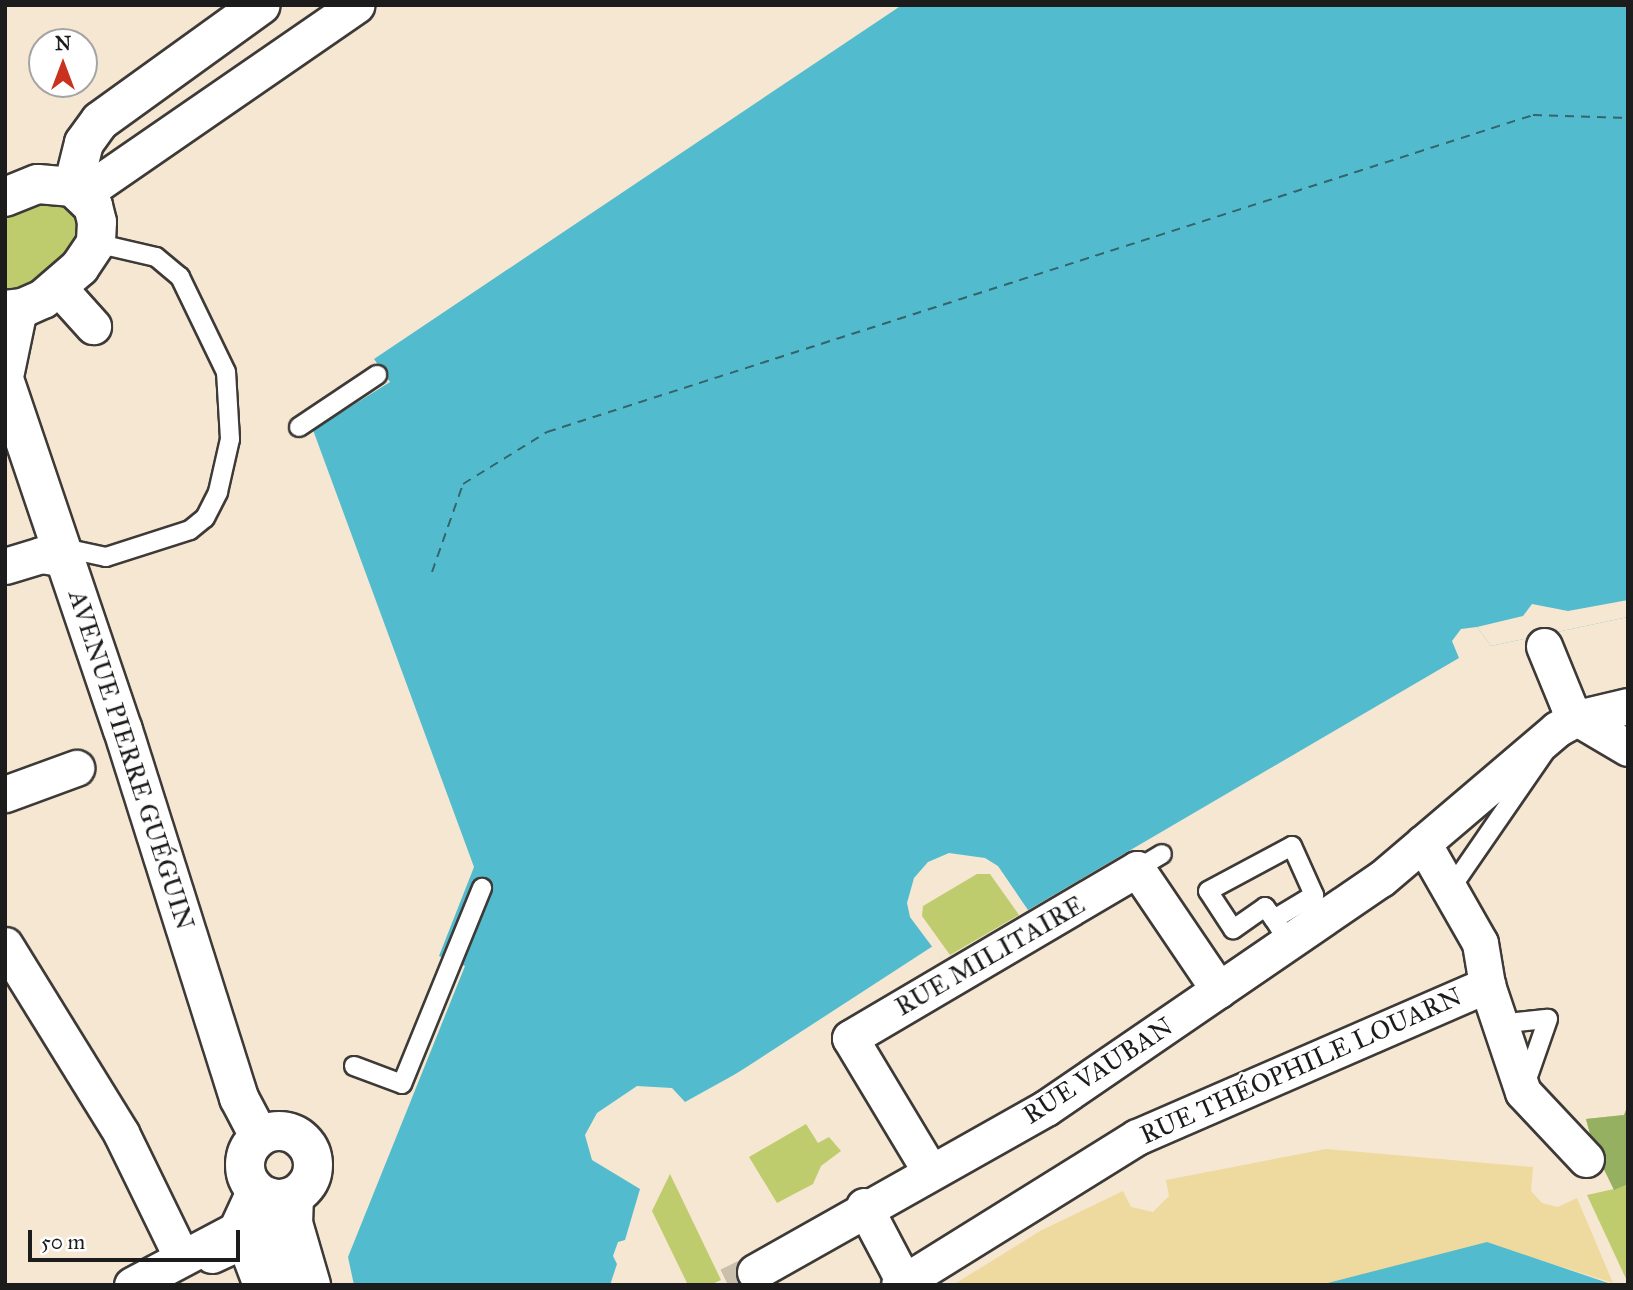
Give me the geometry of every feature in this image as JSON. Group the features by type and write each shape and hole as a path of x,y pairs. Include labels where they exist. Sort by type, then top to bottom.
{"main road":[{"path":"5,372 12,309 43,299 92,254 96,243 97,222 78,190 83,143 100,121 261,5"},
{"path":"5,197 38,184 78,190"},
{"name":"AVENUE PIERRE GUÉGUIN","path":"5,382 64,553 239,1098 259,1136"},
{"path":"272,1194 313,1172 313,1156 306,1142 282,1130 259,1136 246,1155 245,1168 272,1194 293,1223 311,1285"},
{"path":"272,1194 265,1238 284,1285"}],"street":[{"path":"78,190 357,5"},
{"path":"57,286 93,326"},
{"path":"5,566 41,555 64,553"},
{"path":"1544,646 1563,696 1567,723"},
{"path":"1567,723 1628,706"},
{"path":"1567,723 1628,748"},
{"name":"RUE VAUBAN","path":"761,1275 864,1206 1046,1108 1219,990 1282,932 1423,843 1567,723"},
{"path":"5,794 76,768"},
{"path":"1423,843 1480,943 1486,985 1523,1091 1586,1159"},
{"name":"RUE MILITAIRE","path":"930,1171 850,1038 1150,862 1219,990"},
{"path":"5,945 121,1133 182,1258"},
{"name":"RUE THÉOPHILE LOUARN","path":"864,1206 902,1283 1137,1137 1486,985"},
{"path":"132,1285 236,1230 272,1194"},
{"path":"150,1285 244,1240 261,1285"}],"lane":[{"path":"64,553 106,557 190,530 205,518 218,492 230,439 226,372 180,278 156,257 96,243"},
{"path":"299,427 377,375"},
{"path":"1451,888 1527,784 1567,723"},
{"path":"1292,846 1314,895 1282,932 1265,907 1233,929 1208,891 1292,846"},
{"path":"354,1066 402,1083 482,888"},
{"path":"1517,1022 1548,1019 1523,1091"}],"green space":[{"path":"62,197 81,223 72,253 19,294 5,295 5,220 26,204"},
{"path":"977,874 990,874 1019,915 950,955 922,916 923,906"},
{"path":"1628,1105 1628,1283 1587,1195 1614,1189 1594,1149 1586,1119 1624,1115"},
{"path":"1628,1105 1628,1184 1614,1190 1594,1149 1586,1119 1624,1115"},
{"path":"806,1124 818,1143 829,1137 841,1151 821,1166 813,1184 777,1203 749,1157"},
{"path":"670,1174 721,1280 710,1285 688,1285 652,1211"}],"sand":[{"path":"1326,1149 1533,1167 1531,1191 1542,1203 1558,1207 1577,1198 1613,1283 1489,1244 1323,1285 953,1285 1040,1231 1123,1191 1131,1207 1153,1212 1169,1196 1166,1180"}],"water":[{"path":"902,5 1628,5 1628,617 1491,646 1477,627 1461,629 1452,641 1459,658 1028,910 998,866 985,858 949,853 928,862 914,878 907,903 910,917 942,960 685,1102 672,1088 637,1086 597,1113 585,1135 592,1160 640,1189 625,1240 618,1242 613,1256 617,1264 610,1285 354,1285 348,1257 465,966 439,956 474,867 313,430 390,382 374,359"},
{"path":"1487,1242 1614,1285 1320,1285"}],"pier":[{"path":"1628,600 1628,617 1491,646 1477,627 1523,616 1532,604 1568,611"},
{"path":"933,946 942,960 696,1120 686,1106"}],"ferry route":[{"path":"432,572 463,484 547,432 1533,115 1628,118"}],"tunnel":[{"path":"728,1285 755,1272"}]}
